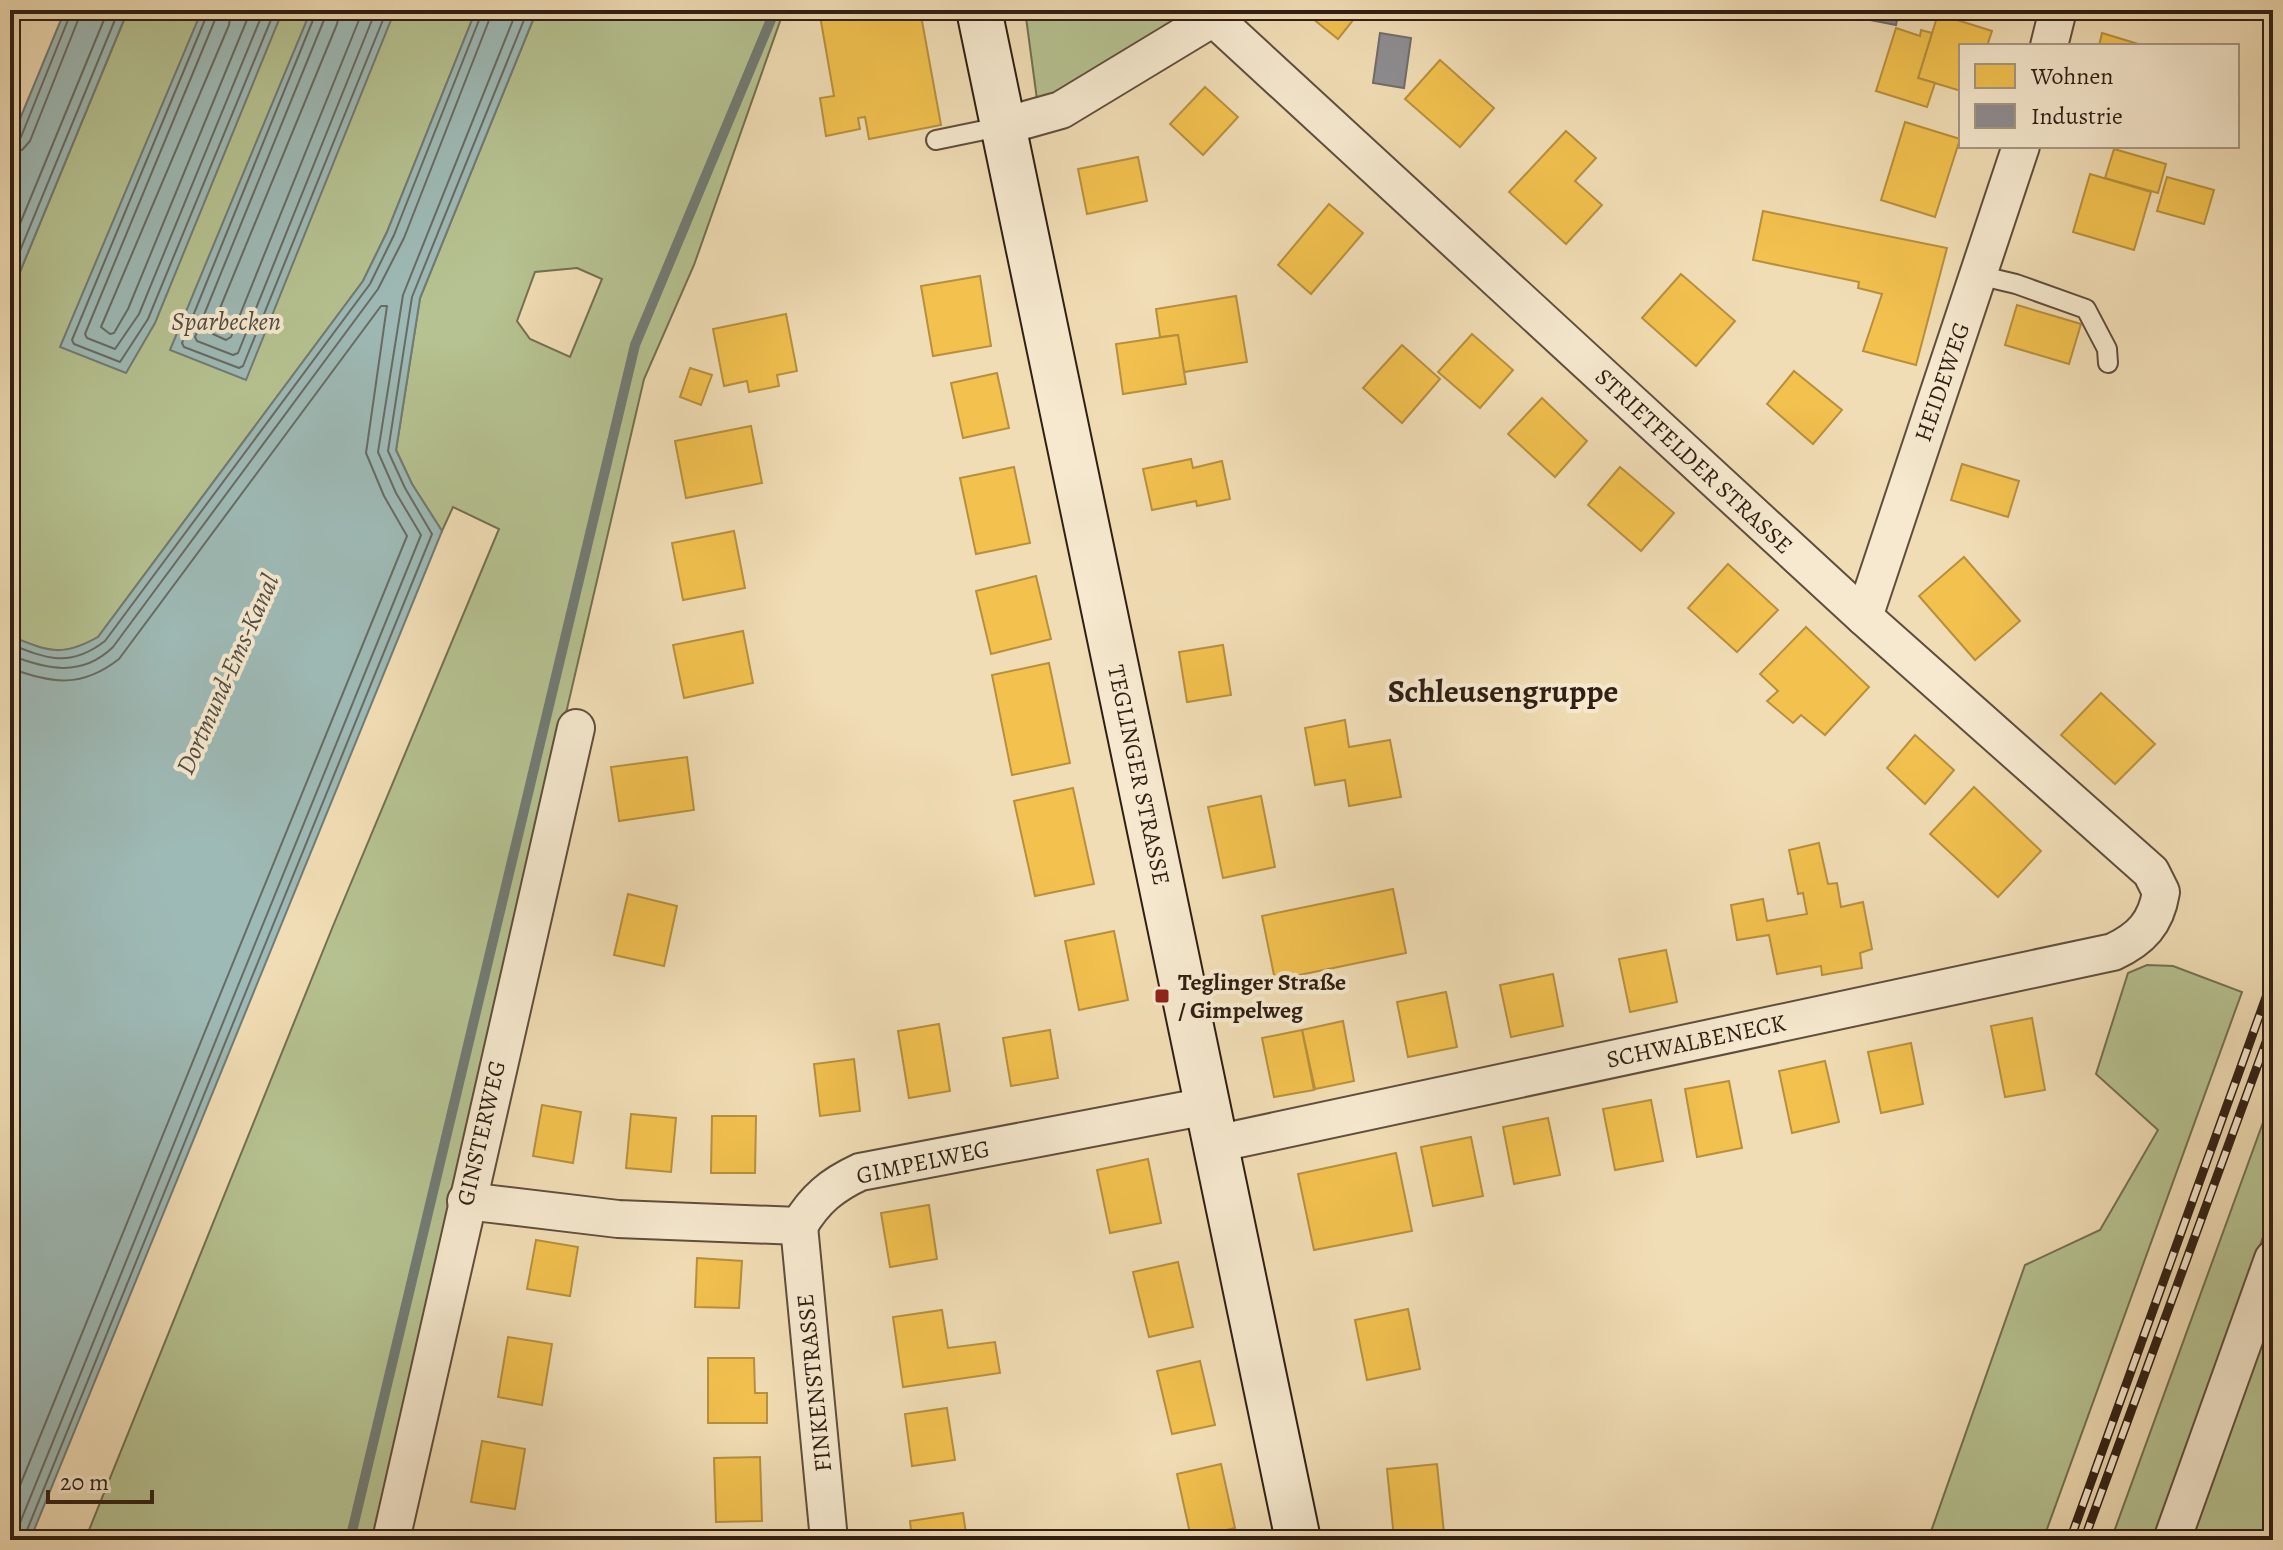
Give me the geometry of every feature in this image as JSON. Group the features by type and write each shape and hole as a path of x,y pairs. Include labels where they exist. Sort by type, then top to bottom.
{"street":[{"name":"TEGLINGER STRASSE","path":"979,10 1298,1540"},
{"path":"2050,44 2058,10"},
{"name":"STRIETFELDER STRASSE","path":"1004,126 1061,110 1209,14 1864,617 2151,872 2161,892 2159,908"},
{"name":"HEIDEWEG","path":"1864,617 2020,148"},
{"name":"GINSTERWEG","path":"391,1540 576,728"},
{"name":"SCHWALBENECK","path":"1211,1125 2113,952 2135,942 2150,926 2159,908"},
{"name":"GIMPELWEG","path":"799,1226 812,1203 837,1183 860,1172 1211,1125"},
{"path":"466,1201 618,1219 799,1226"},
{"name":"FINKENSTRASSE","path":"799,1226 829,1540"},
{"path":"2172,1540 2273,1259"}],"lane":[{"path":"936,140 1004,126"},
{"path":"1978,275 2016,284 2086,309 2107,349 2108,363"}],"green space":[{"path":"128,10 476,10 387,232 363,281 98,637 74,648 54,650 10,636 10,296"},
{"path":"537,10 784,10 694,265 644,379 373,1540 85,1540 333,926 499,529 453,507 442,531 412,484 396,450 420,298","holes":["577,268 602,279 570,357 530,339 517,321 535,272"]},
{"path":"1025,10 1185,10 1182,17 1038,107"},
{"path":"2147,965 2173,966 2242,992 2043,1540 1928,1540 2025,1265 2100,1230 2158,1130 2096,1074 2128,973"},
{"path":"2273,1095 2273,1209 2155,1540 2111,1540"},
{"path":"2273,1306 2273,1540 2189,1540"}],"water":[{"path":"65,10 128,10 10,296 10,143"},
{"name":"Sparbecken","path":"202,10 283,10 155,323 126,373 60,347"},
{"name":"Sparbecken","path":"311,10 395,10 246,380 170,350"},
{"name":"Dortmund-Ems-Kanal","path":"476,10 537,10 420,298 396,450 412,484 442,531 30,1540 10,1540 10,636 54,650 74,648 98,637 363,281 387,232"}],"building: Wohnen":[{"path":"819,10 920,10 941,125 869,139 865,117 858,118 860,129 826,136 820,98 834,96"},
{"path":"1302,10 1361,10 1338,39"},
{"path":"1938,14 1992,31 1988,44 1959,44 1959,90 1918,78"},
{"path":"1896,28 1920,36 1921,30 1932,33 1918,78 1935,83 1927,107 1876,91"},
{"path":"2102,33 2138,44 2099,44"},
{"path":"1440,60 1494,108 1460,147 1405,99"},
{"path":"1205,87 1238,117 1203,155 1170,124"},
{"path":"1905,122 1959,139 1935,217 1881,200"},
{"path":"1566,131 1596,158 1575,181 1602,205 1566,244 1509,192"},
{"path":"2114,149 2166,164 2158,193 2105,178"},
{"path":"1138,157 1147,201 1087,214 1078,169"},
{"path":"2090,174 2151,192 2134,250 2073,232"},
{"path":"2167,177 2214,190 2204,224 2157,211"},
{"path":"1329,204 1363,233 1311,294 1278,265"},
{"path":"1763,211 1947,248 1916,365 1863,351 1882,294 1858,288 1859,282 1753,260"},
{"path":"1681,274 1735,321 1696,366 1642,318"},
{"path":"980,276 991,346 933,356 921,286"},
{"path":"1236,296 1247,362 1184,372 1178,335 1160,337 1156,309"},
{"path":"2017,305 2081,324 2069,364 2005,345"},
{"path":"786,314 797,371 777,375 779,386 749,392 747,381 724,386 713,329"},
{"path":"1472,334 1513,370 1480,408 1438,372"},
{"path":"1178,335 1186,384 1123,394 1116,344"},
{"path":"1402,345 1440,379 1402,423 1363,388"},
{"path":"690,368 712,375 701,405 680,397"},
{"path":"1794,371 1842,410 1813,444 1767,404"},
{"path":"997,373 1009,428 963,438 951,383"},
{"path":"1542,398 1587,441 1555,477 1508,434"},
{"path":"751,426 762,483 686,498 675,441"},
{"path":"1191,459 1193,468 1222,461 1230,499 1197,506 1196,501 1152,510 1143,469"},
{"path":"1962,464 2019,481 2008,517 1951,500"},
{"path":"1014,467 1030,543 976,554 960,478"},
{"path":"1620,467 1674,513 1641,551 1588,505"},
{"path":"734,531 745,588 683,600 672,543"},
{"path":"1964,557 2020,621 1975,660 1919,596"},
{"path":"1728,564 1778,610 1737,652 1688,608"},
{"path":"1036,576 1051,639 991,654 976,591"},
{"path":"1806,627 1869,687 1825,735 1801,715 1793,723 1767,701 1778,691 1760,674"},
{"path":"743,631 753,683 684,698 673,645"},
{"path":"1223,645 1231,695 1187,702 1179,652"},
{"path":"1049,663 1070,763 1012,775 992,675"},
{"path":"2101,693 2155,744 2115,784 2061,735"},
{"path":"1345,720 1349,747 1390,740 1401,797 1349,806 1345,780 1315,785 1305,728"},
{"path":"1915,735 1954,770 1925,804 1887,768"},
{"path":"687,757 694,810 619,821 611,767"},
{"path":"1974,787 2041,851 1998,897 1930,834"},
{"path":"1073,788 1094,884 1035,896 1014,801"},
{"path":"1261,796 1275,867 1223,878 1208,807"},
{"path":"1819,843 1828,884 1837,883 1841,907 1863,902 1872,949 1860,953 1862,968 1822,975 1821,966 1777,974 1769,935 1737,940 1731,905 1763,899 1767,921 1807,914 1803,893 1798,894 1789,850"},
{"path":"1393,889 1406,953 1275,980 1262,916"},
{"path":"628,894 677,906 664,966 614,955"},
{"path":"1114,931 1128,1000 1079,1010 1065,941"},
{"path":"1666,950 1677,1002 1630,1012 1619,959"},
{"path":"1553,974 1563,1026 1511,1037 1500,985"},
{"path":"1446,992 1457,1047 1408,1057 1397,1002"},
{"path":"2032,1018 2045,1090 2005,1097 1991,1026"},
{"path":"1343,1021 1354,1081 1315,1089 1302,1030"},
{"path":"939,1024 950,1091 909,1098 898,1031"},
{"path":"1050,1030 1058,1078 1011,1086 1003,1038"},
{"path":"1302,1030 1314,1090 1274,1097 1262,1038"},
{"path":"1911,1043 1923,1104 1881,1113 1868,1052"},
{"path":"854,1059 860,1111 820,1116 814,1064"},
{"path":"1825,1061 1839,1122 1792,1133 1779,1071"},
{"path":"1729,1081 1742,1148 1697,1157 1685,1089"},
{"path":"1651,1100 1663,1161 1615,1170 1603,1109"},
{"path":"542,1105 581,1112 573,1163 533,1156"},
{"path":"631,1114 676,1118 671,1172 626,1168"},
{"path":"712,1116 756,1116 755,1173 711,1173"},
{"path":"1548,1118 1560,1175 1514,1184 1503,1127"},
{"path":"1471,1137 1483,1196 1433,1206 1421,1147"},
{"path":"1396,1153 1412,1231 1314,1250 1298,1174"},
{"path":"1148,1159 1161,1223 1110,1233 1097,1170"},
{"path":"929,1205 937,1259 890,1267 881,1213"},
{"path":"536,1240 578,1247 570,1296 527,1289"},
{"path":"697,1258 742,1261 739,1308 695,1307"},
{"path":"1178,1262 1193,1327 1149,1337 1133,1272"},
{"path":"1408,1309 1420,1369 1367,1380 1355,1320"},
{"path":"942,1310 948,1348 995,1342 1000,1373 903,1387 893,1317"},
{"path":"508,1337 552,1344 542,1405 498,1397"},
{"path":"708,1358 754,1358 755,1393 767,1393 767,1423 708,1423"},
{"path":"1200,1361 1215,1425 1172,1434 1157,1371"},
{"path":"947,1408 955,1460 912,1466 905,1414"},
{"path":"482,1441 525,1449 515,1509 471,1502"},
{"path":"760,1457 762,1521 716,1522 714,1458"},
{"path":"1221,1464 1235,1528 1191,1538 1177,1474"},
{"path":"1437,1464 1444,1533 1394,1538 1387,1469"},
{"path":"963,1513 967,1540 912,1540 910,1521"},
{"path":"461,1534 497,1540 460,1540"}],"building: Industrie":[{"path":"1867,10 1899,10 1896,25 1865,19"},
{"path":"1380,33 1411,38 1404,88 1373,83"}],"waterway":[{"path":"350,1540 635,345 775,10"}],"railway":[{"path":"2070,1540 2273,978"},
{"path":"2084,1540 2273,1023"}],"place":[{"name":"Teglinger Straße / Gimpelweg","path":"1162,996"}],"district":[{"name":"Schleusengruppe","path":"1503,691"}]}
